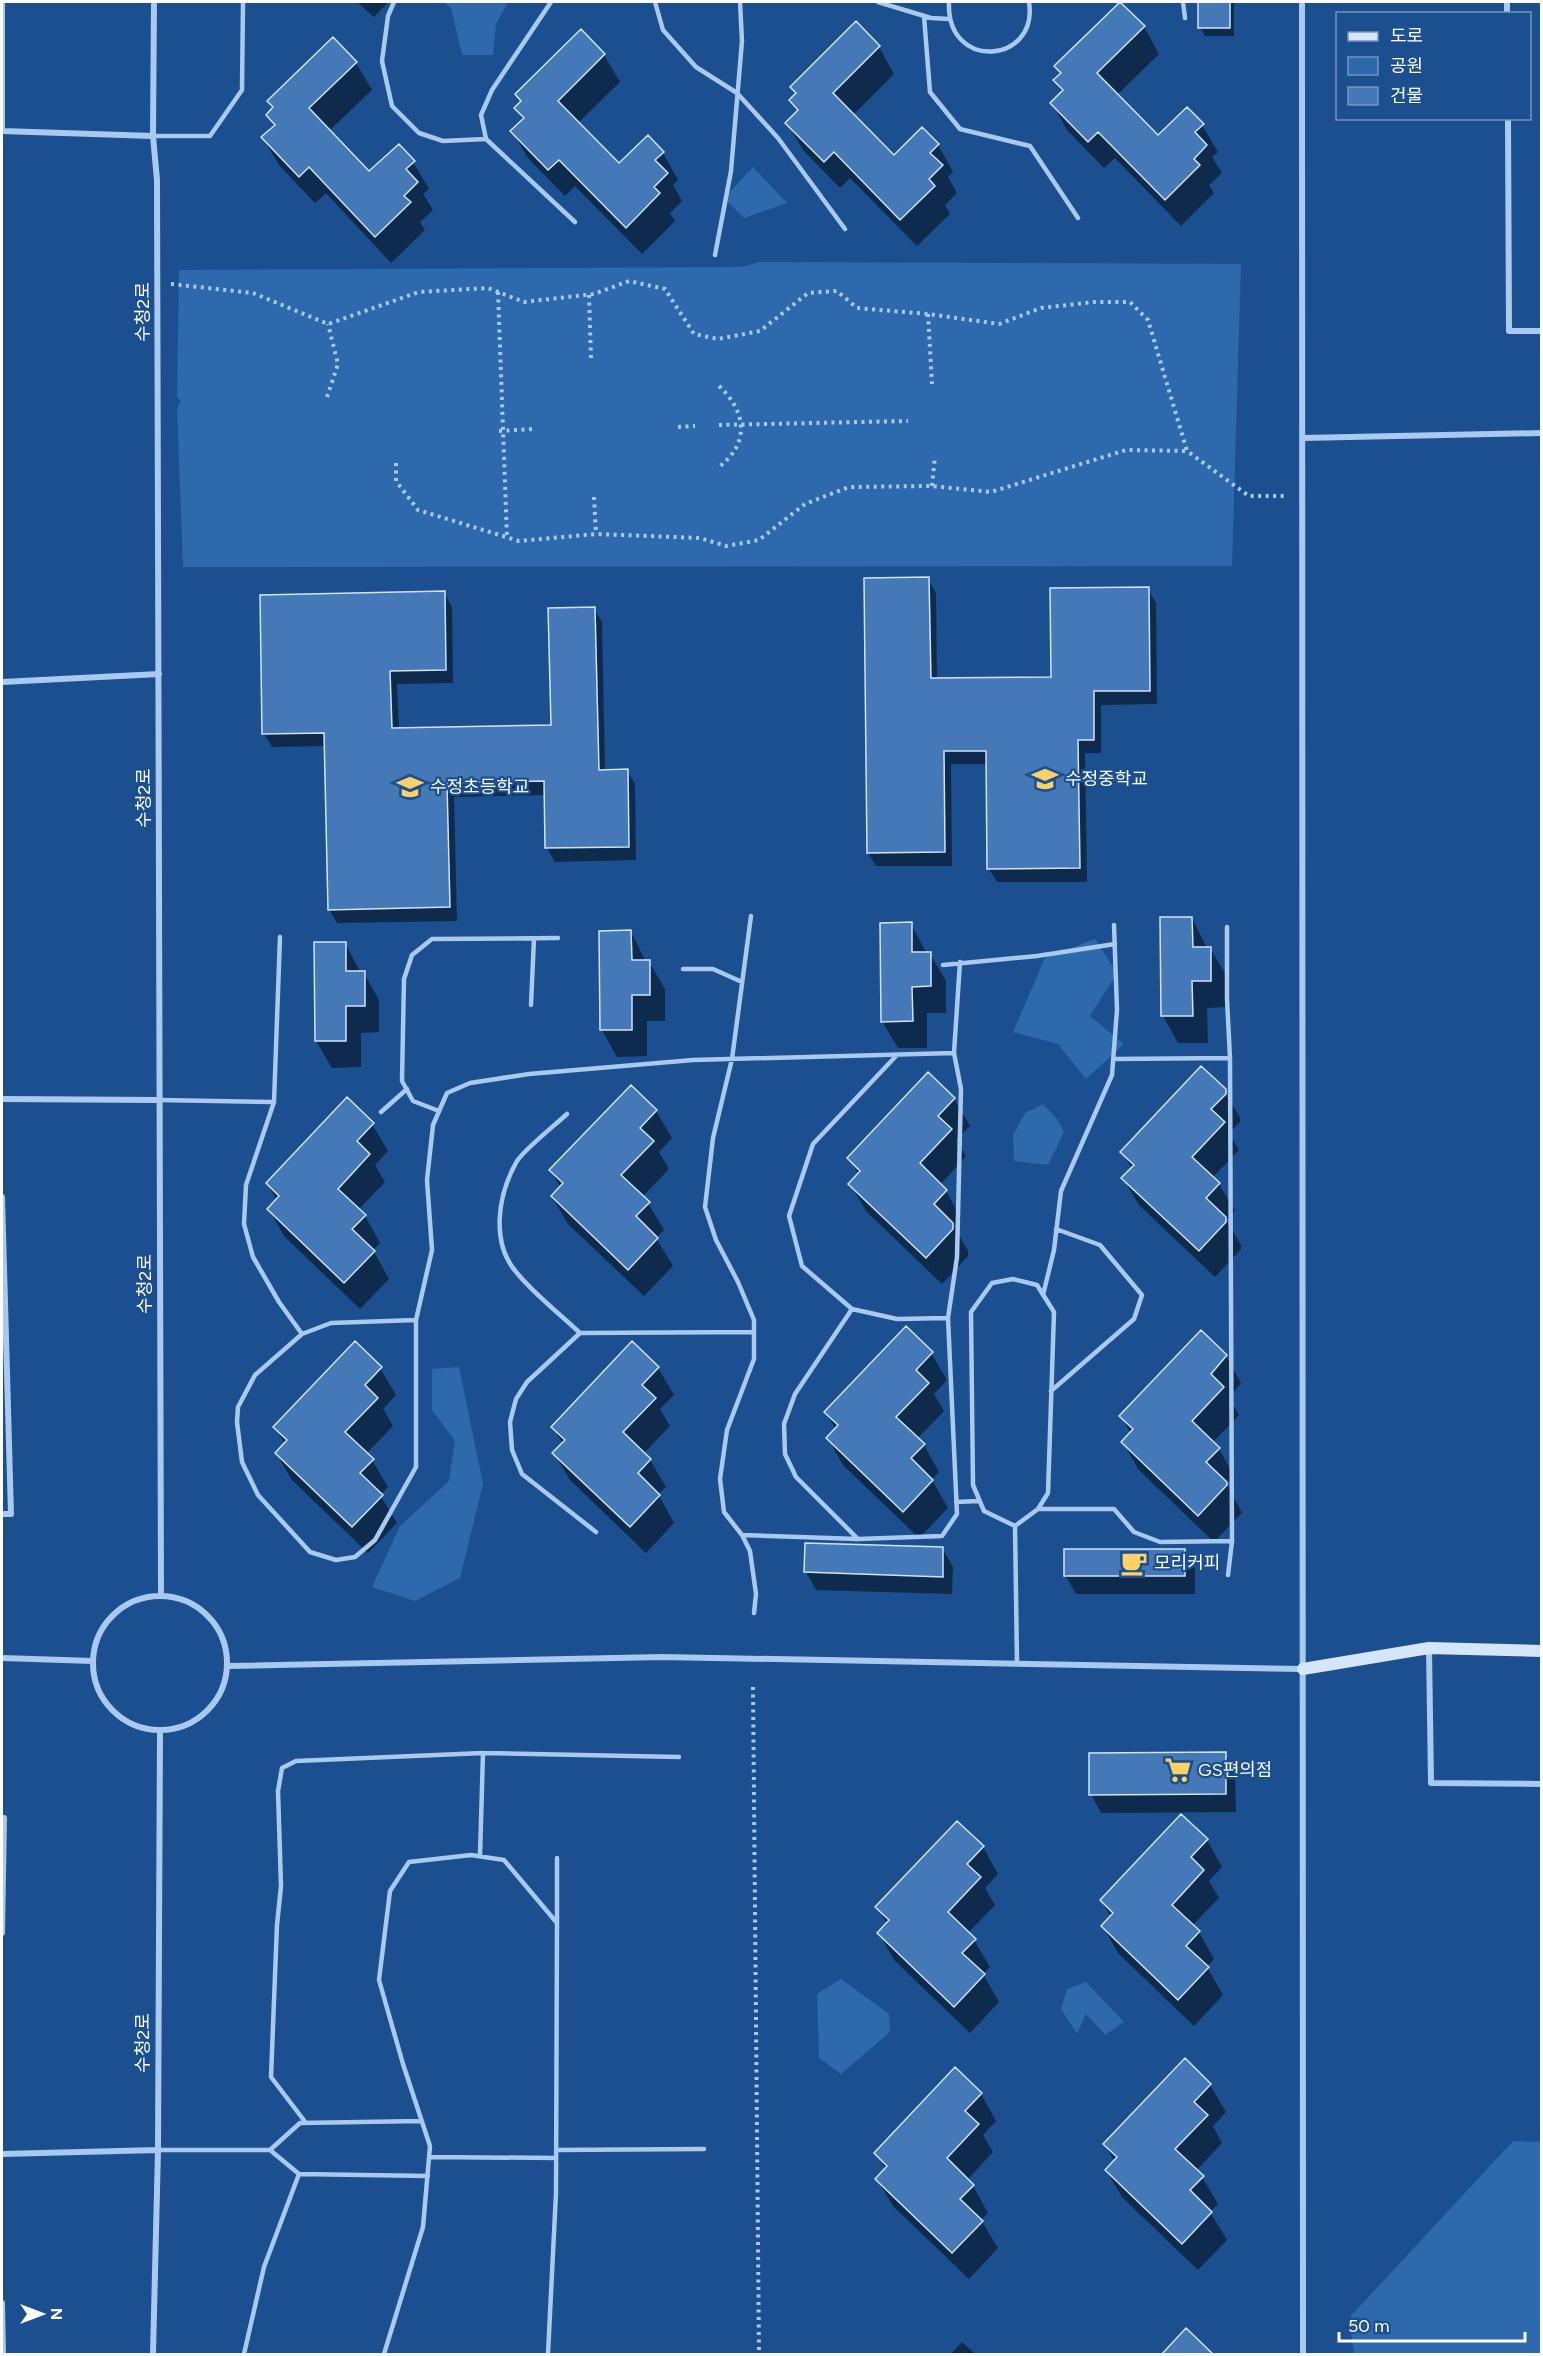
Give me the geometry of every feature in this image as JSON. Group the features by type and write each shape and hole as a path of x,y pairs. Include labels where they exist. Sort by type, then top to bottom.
{"main road":[{"path":"1303,1669 1429,1648 1542,1651"}],"street":[{"path":"2,2 2,131 153,136"},
{"name":"수청2로","path":"154,2 153,136 157,180 161,1595"},
{"path":"1302,2 1303,2355"},
{"path":"1508,120 1509,332 1542,331"},
{"path":"1303,438 1542,433"},
{"path":"2,682 159,674"},
{"path":"2,1099 159,1100"},
{"path":"2,1197 11,1514 2,1514"},
{"path":"161,1595 182,1599 201,1609 216,1625 225,1644 228,1666 224,1686 214,1704 199,1719 180,1728 160,1731 134,1725 111,1710 94,1679 93,1661 95,1643 113,1614 144,1597 161,1595"},
{"path":"1429,1648 1431,1783 1542,1784"},
{"path":"228,1666 662,1657 1303,1669"},
{"path":"2,1658 93,1661"},
{"name":"수청2로","path":"153,2355 158,2150 160,1731"},
{"path":"2,1818 4,1818 2,1933"},
{"path":"2,2154 158,2150"},
{"path":"2,2303 3,2355"}],"lane":[{"path":"153,136 210,136 242,90 243,2"},
{"path":"394,2 388,16 382,61 392,106 419,133 443,141 486,139"},
{"path":"551,2 492,90 481,116 486,139 575,222"},
{"path":"655,2 663,30 696,67 737,93 778,138 845,229"},
{"path":"715,255 731,171 742,41 740,2"},
{"path":"878,2 924,16 949,19"},
{"path":"949,2 949,19 960,40 971,48 984,52 998,51 1011,46 1021,37 1028,25 1031,12 1029,2"},
{"path":"1183,2 1185,18"},
{"path":"924,16 930,92 960,129 1030,146 1078,218"},
{"path":"751,916 732,1059 712,1138 705,1208 716,1240 738,1282 754,1320 754,1359 727,1430 720,1479 724,1512 742,1535 750,1551 756,1594 754,1613"},
{"path":"1043,1295 1054,1250 1061,1191 1112,1075 1117,1010 1114,925"},
{"path":"1227,927 1230,1058 1232,1541 1228,1575"},
{"path":"280,937 274,1102 246,1185 244,1224 254,1257 279,1302 302,1334"},
{"path":"531,1005 534,938"},
{"path":"439,1111 413,1101 402,1081 404,980 412,955 432,939 558,938"},
{"path":"943,965 1037,956 1115,944"},
{"path":"742,1535 858,1539 942,1536 957,1514 948,1318 957,1257 961,1089 954,1053 960,962"},
{"path":"683,969 713,969 742,982"},
{"path":"416,1320 331,1323 302,1334 255,1375 238,1407 237,1422 242,1462 258,1495 310,1552 336,1560 355,1557 375,1540 416,1467 416,1320 432,1250 427,1180 433,1125 447,1093 470,1083 529,1074 693,1060 954,1053"},
{"path":"896,1056 813,1144 789,1216 802,1266 852,1309 897,1319 948,1318"},
{"path":"1113,1059 1230,1058"},
{"path":"381,1112 407,1089"},
{"path":"159,1100 274,1102"},
{"path":"567,1114 518,1160 506,1189 498,1221 502,1246 515,1272 580,1333"},
{"path":"1051,1392 1134,1319 1142,1295 1100,1245 1056,1229"},
{"path":"1012,1279 1037,1285 1054,1312 1048,1493 1038,1509 1016,1526 984,1511 973,1485 971,1312 992,1283 1012,1279"},
{"path":"852,1309 795,1394 784,1424 786,1454 796,1477 858,1539"},
{"path":"596,1532 522,1474 512,1450 510,1422 516,1400 526,1382 580,1333 754,1332"},
{"path":"956,1502 980,1501"},
{"path":"1038,1509 1114,1509 1134,1532 1160,1542 1232,1541"},
{"path":"1016,1526 1017,1663"},
{"path":"480,1856 483,1753"},
{"path":"306,2123 271,2077 277,1925 281,1886 278,1791 282,1768 296,1761 483,1753 679,1757"},
{"path":"384,2355 423,2227 430,2146 380,1980 390,1891 409,1862 471,1855 504,1860 557,1923"},
{"path":"548,2355 556,2158 557,1858"},
{"path":"270,2150 300,2123 421,2121"},
{"path":"556,2150 704,2149"},
{"path":"158,2150 270,2150 299,2174 428,2176"},
{"path":"429,2157 556,2158"},
{"path":"244,2355 264,2267 299,2174"}],"path":[{"path":"170,284 253,293 328,324 419,292 488,288 524,302 589,295 629,280 664,289 694,334 718,339 760,331 808,293 837,291 857,308 928,314 999,324 1041,308 1094,302 1130,302 1148,320 1186,451"},
{"path":"498,292 501,430 507,538"},
{"path":"589,295 591,358"},
{"path":"928,314 932,384"},
{"path":"327,397 338,364 328,324"},
{"path":"719,386 730,396 739,410 741,425 735,451 720,466"},
{"path":"719,425 908,421"},
{"path":"678,427 695,426"},
{"path":"501,430 533,429"},
{"path":"396,463 396,481 418,510 519,542 596,534 700,538 726,546 759,540 805,504 849,487 932,486 991,492 1126,450 1186,451 1249,496 1303,496"},
{"path":"932,486 935,456"},
{"path":"594,497 596,534"},
{"path":"753,1687 759,2355"}],"green space":[{"path":"443,2 508,2 496,24 493,55 462,55 451,8"},
{"path":"753,167 787,203 744,218 724,198"},
{"path":"759,262 1241,264 1232,566 183,567 177,409 181,400 177,398 179,270 742,267"},
{"path":"1095,939 1117,973 1090,1016 1124,1044 1086,1079 1058,1044 1013,1032 1045,958"},
{"path":"1043,1104 1057,1119 1064,1132 1048,1165 1014,1161 1013,1135 1025,1113"},
{"path":"459,1367 483,1484 460,1578 415,1601 372,1587 400,1526 449,1481 455,1441 432,1410 432,1369"},
{"path":"841,1979 889,2014 890,2032 841,2074 819,2058 817,1994"},
{"path":"1086,1982 1124,2022 1105,2035 1086,2014 1077,2034 1061,2009 1067,1989"},
{"path":"1513,2141 1541,2142 1541,2354 1354,2354 1349,2318"}],"building":[{"path":"1120,2 1145,26 1097,73 1158,135 1187,107 1204,124 1195,132 1207,145 1194,159 1200,165 1165,200 1098,132 1088,142 1050,103 1063,90 1053,80 1061,73 1054,66"},
{"path":"1198,2 1230,2 1230,28 1198,28"},
{"path":"856,21 880,46 833,93 894,155 922,127 939,144 930,153 943,165 929,179 935,186 900,220 834,152 824,162 785,123 798,110 789,100 796,93 790,87"},
{"path":"581,29 605,54 558,101 619,163 648,135 664,152 655,160 668,173 654,187 660,193 626,228 559,160 548,170 510,131 524,118 514,108 521,101 515,94"},
{"path":"333,37 357,62 309,108 369,171 399,144 415,161 406,169 418,182 404,196 411,202 375,237 309,167 299,177 261,137 275,125 266,115 273,107 267,101"},
{"name":"수정중학교","path":"929,577 931,678 1051,677 1050,588 1149,587 1150,691 1094,691 1094,740 1078,740 1080,868 987,869 986,751 944,751 945,852 867,853 864,578"},
{"path":"445,591 446,670 390,671 392,728 551,725 548,608 595,607 599,770 628,769 629,847 545,848 544,781 447,783 450,907 328,910 324,733 262,734 260,595"},
{"path":"1160,917 1192,917 1193,947 1211,947 1211,981 1192,981 1193,1016 1161,1016"},
{"path":"912,922 912,952 931,952 931,986 912,987 913,1021 881,1022 880,923"},
{"path":"631,930 632,960 650,960 650,995 632,995 632,1030 600,1030 599,931"},
{"path":"314,942 346,942 346,971 365,971 365,1006 346,1006 346,1041 315,1041"},
{"path":"1201,1066 1226,1089 1226,1094 1211,1109 1225,1122 1192,1157 1220,1183 1206,1198 1226,1217 1226,1222 1199,1251 1121,1178 1134,1165 1120,1152"},
{"path":"928,1072 955,1098 938,1116 952,1129 920,1163 947,1190 934,1204 953,1223 953,1229 926,1258 848,1184 860,1171 847,1158"},
{"path":"631,1085 657,1110 640,1128 654,1141 621,1175 650,1202 636,1216 658,1238 628,1270 551,1196 563,1183 549,1170"},
{"path":"347,1097 374,1123 357,1141 370,1154 338,1189 366,1215 352,1229 375,1251 344,1283 267,1209 279,1196 266,1183"},
{"path":"906,1326 933,1352 916,1370 929,1383 896,1417 925,1444 911,1458 933,1480 903,1512 826,1438 838,1425 824,1412"},
{"path":"1201,1330 1227,1355 1211,1374 1224,1387 1192,1421 1220,1448 1206,1462 1227,1482 1227,1485 1198,1516 1121,1442 1133,1429 1119,1416"},
{"path":"355,1341 382,1367 365,1385 378,1398 345,1432 374,1459 360,1473 383,1495 352,1527 275,1453 287,1440 273,1427"},
{"path":"632,1341 659,1367 642,1385 656,1398 623,1432 651,1459 638,1473 660,1495 630,1527 552,1453 565,1440 551,1427"},
{"path":"805,1543 943,1547 943,1577 804,1572"},
{"path":"1064,1549 1185,1549 1185,1576 1064,1576"},
{"path":"1226,1752 1226,1794 1089,1795 1089,1753"},
{"path":"1181,1814 1208,1839 1191,1857 1204,1870 1172,1905 1200,1931 1186,1946 1209,1967 1178,2000 1101,1926 1113,1913 1100,1900"},
{"path":"957,1821 984,1846 967,1864 981,1877 948,1912 976,1939 962,1953 985,1974 954,2007 877,1933 889,1920 875,1907"},
{"path":"1185,2058 1211,2084 1194,2102 1208,2115 1175,2149 1204,2176 1190,2190 1212,2212 1182,2244 1105,2170 1117,2157 1103,2144"},
{"path":"955,2067 982,2093 965,2111 979,2124 947,2158 974,2185 960,2199 983,2221 952,2253 875,2179 887,2166 874,2153"},
{"path":"1186,2328 1214,2355 1161,2355"}],"place":[{"name":"수정중학교","path":"1045,779"},
{"name":"수정초등학교","path":"410,787"},
{"name":"모리커피","path":"1134,1563"},
{"name":"GS편의점","path":"1178,1770"}]}
